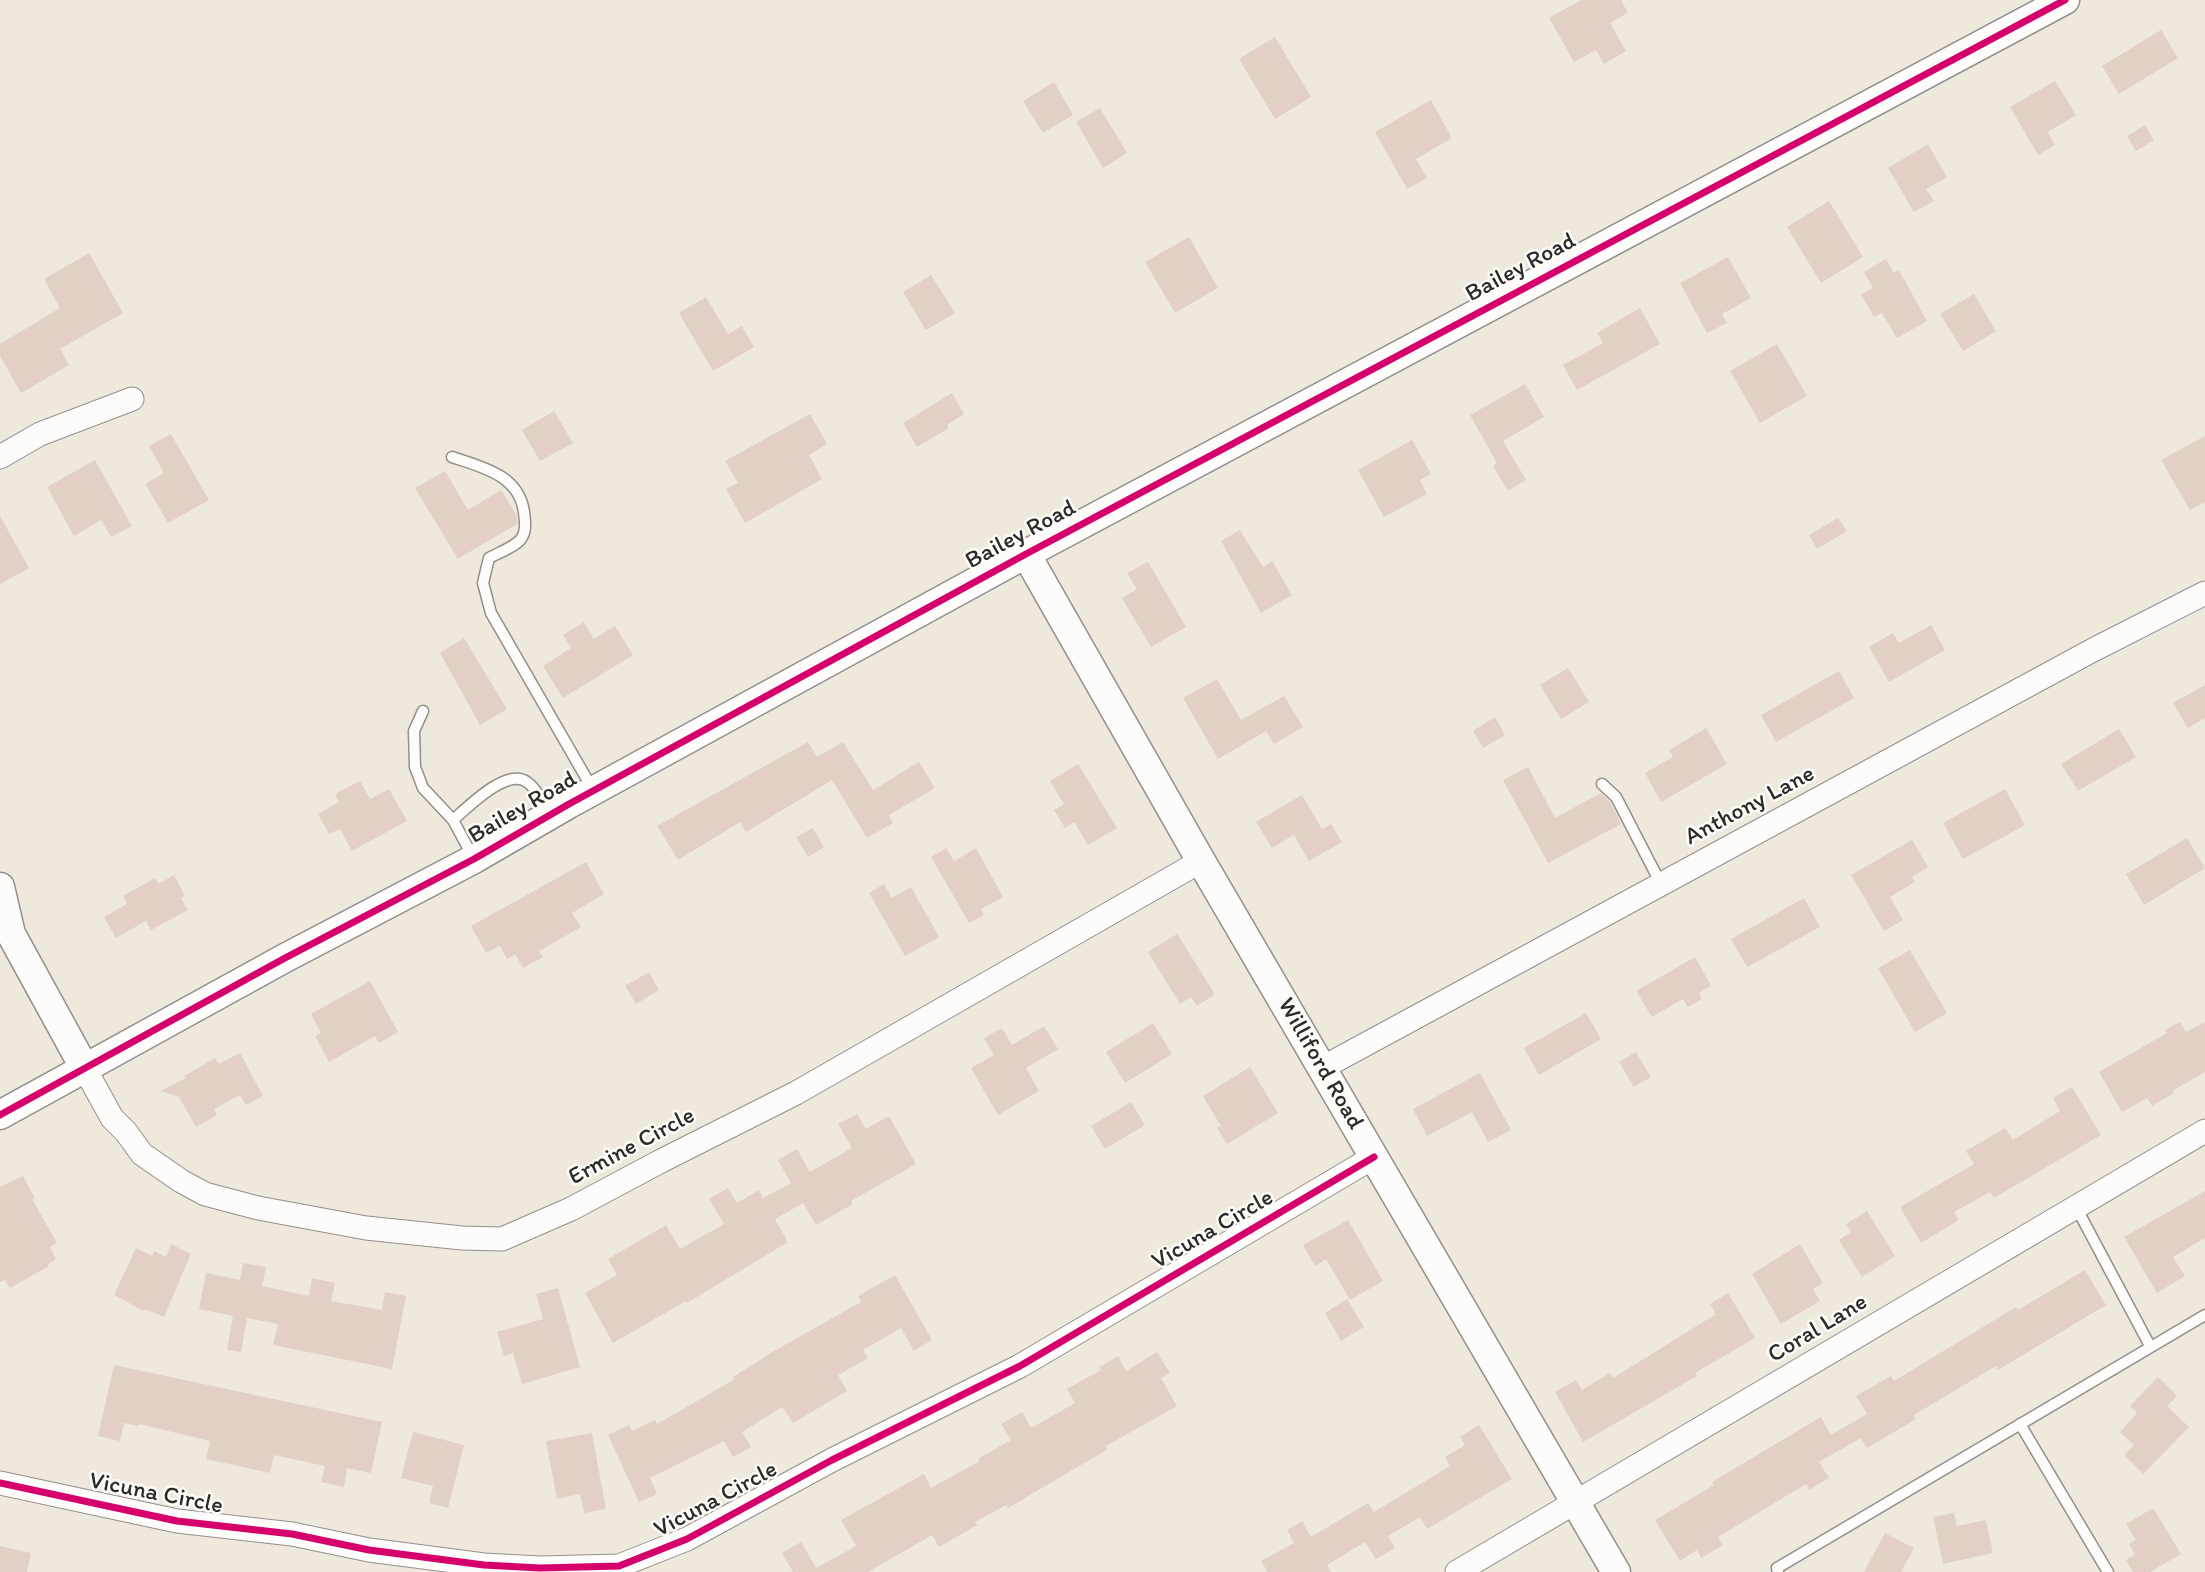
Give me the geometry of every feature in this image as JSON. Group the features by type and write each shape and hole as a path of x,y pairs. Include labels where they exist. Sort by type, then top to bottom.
{"street":[{"name":"Bailey Road","path":"0,1115 293,954 474,859 1026,554 2065,0"},
{"path":"0,457 40,434 132,400"},
{"name":"Williford Road","path":"1026,554 1201,861 1616,1572"},
{"name":"Anthony Lane","path":"1322,1068 2093,650 2205,593"},
{"name":"Ermine Circle","path":"85,1069 111,1118 126,1132 142,1154 205,1194 258,1208 366,1228 462,1238 502,1239 571,1209 796,1093 1201,861"},
{"path":"0,887 11,934 85,1069"},
{"name":"Coral Lane","path":"1457,1572 2205,1131"},
{"name":"Vicuna Circle","path":"0,1483 177,1521 292,1534 382,1552 484,1565 540,1568 619,1566 687,1539 832,1460 1020,1366 1374,1157"}],"lane":[{"path":"452,457 486,468 510,481 523,505 526,527 520,540 489,558 483,583 491,613 593,791"},
{"path":"423,711 414,731 415,767 423,788 453,820 474,859"},
{"path":"453,820 485,793 502,782 517,778 527,781 549,816"},
{"path":"1602,784 1616,797 1661,884"},
{"path":"2076,1207 2150,1346"},
{"path":"1777,1572 1777,1568 2205,1315"},
{"path":"2020,1424 2108,1572"}],"building":[{"path":"1581,0 1621,0 1628,13 1610,23 1626,51 1604,64 1596,50 1574,62 1549,18"},
{"path":"2161,30 2178,58 2119,94 2102,66"},
{"path":"1275,37 1311,97 1275,119 1239,59"},
{"path":"2055,81 2076,115 2048,132 2055,145 2038,155 2010,107"},
{"path":"1054,82 1073,115 1043,133 1023,101"},
{"path":"1431,100 1452,138 1416,159 1427,178 1407,189 1375,132"},
{"path":"1100,108 1127,153 1103,168 1076,122"},
{"path":"2145,125 2154,140 2136,151 2127,136"},
{"path":"1928,144 1947,177 1926,189 1934,201 1914,212 1888,168"},
{"path":"1829,201 1863,257 1821,283 1787,227"},
{"path":"1189,237 1218,288 1175,313 1145,262"},
{"path":"89,253 123,313 60,349 69,365 21,393 0,356 0,344 60,308 44,279"},
{"path":"1728,257 1751,298 1722,314 1727,323 1707,333 1680,283"},
{"path":"1886,259 1894,273 1899,270 1927,321 1897,338 1882,313 1874,317 1861,294 1873,288 1864,272"},
{"path":"931,275 955,313 926,330 903,292"},
{"path":"1974,294 1996,331 1963,351 1940,314"},
{"path":"706,297 728,334 742,326 754,347 713,371 679,313"},
{"path":"1640,308 1660,344 1577,390 1563,365 1603,343 1597,333"},
{"path":"1777,344 1807,396 1760,423 1730,371"},
{"path":"1525,384 1544,417 1503,441 1526,480 1508,491 1493,466 1497,463 1470,415"},
{"path":"952,393 964,414 947,425 949,428 917,447 903,423"},
{"path":"554,411 573,443 540,461 522,430"},
{"path":"810,414 827,444 809,455 822,479 745,523 726,489 738,483 725,461"},
{"path":"171,434 209,500 168,523 145,484 164,473 149,446"},
{"path":"2205,436 2205,502 2190,510 2161,460"},
{"path":"1412,440 1431,474 1420,480 1427,494 1384,517 1358,470"},
{"path":"95,460 132,526 111,537 101,520 74,536 47,487"},
{"path":"445,471 468,510 501,490 517,516 517,524 458,559 415,488"},
{"path":"0,516 29,568 0,584"},
{"path":"1838,518 1847,531 1817,549 1809,535"},
{"path":"1240,530 1263,567 1272,561 1292,595 1261,613 1221,541"},
{"path":"1148,562 1186,627 1151,647 1122,598 1137,589 1127,573"},
{"path":"584,622 594,639 615,626 633,655 563,698 543,666 571,648 563,635"},
{"path":"1931,625 1945,650 1889,682 1869,647 1893,633 1899,643"},
{"path":"464,638 507,709 480,725 440,653"},
{"path":"1568,668 1589,702 1561,719 1540,685"},
{"path":"1839,671 1854,698 1776,742 1761,715"},
{"path":"1217,679 1241,720 1284,696 1303,727 1274,744 1266,731 1218,759 1183,698"},
{"path":"2205,685 2205,718 2188,728 2173,703"},
{"path":"1495,717 1505,735 1483,748 1473,731"},
{"path":"1706,728 1727,764 1661,802 1645,773 1673,757 1669,750"},
{"path":"2119,729 2136,757 2078,791 2061,764"},
{"path":"808,742 817,757 843,742 873,790 919,762 935,788 889,815 893,823 867,838 832,780 746,832 740,822 678,860 657,826"},
{"path":"1078,764 1117,828 1088,845 1074,822 1065,828 1054,810 1064,804 1050,781"},
{"path":"1528,767 1555,818 1601,793 1610,802 1621,824 1548,863 1503,780"},
{"path":"360,781 370,799 389,789 407,821 352,851 340,829 329,834 318,814 339,802 335,794"},
{"path":"2005,789 2025,825 1963,859 1943,823"},
{"path":"1302,795 1322,829 1331,824 1342,842 1309,861 1294,835 1272,848 1256,822"},
{"path":"813,828 824,847 808,857 796,837"},
{"path":"2187,838 2205,868 2144,905 2126,874"},
{"path":"1912,840 1928,867 1912,877 1915,882 1890,897 1903,920 1884,931 1851,875"},
{"path":"946,848 954,861 976,848 1003,897 981,909 984,915 969,923 931,857"},
{"path":"586,862 604,894 572,913 581,927 539,951 543,957 523,968 515,954 507,959 500,946 486,953 471,926"},
{"path":"174,875 185,896 181,898 188,910 151,930 146,921 116,938 104,917 127,904 123,896 155,878 158,884"},
{"path":"884,884 892,898 911,887 939,937 905,956 869,893"},
{"path":"1804,898 1820,927 1747,967 1731,939"},
{"path":"1177,934 1215,994 1197,1006 1191,997 1180,1004 1148,952"},
{"path":"1910,950 1947,1013 1915,1032 1878,968"},
{"path":"1695,957 1711,986 1699,993 1702,999 1688,1007 1683,999 1652,1017 1636,991"},
{"path":"649,972 659,990 636,1004 625,986"},
{"path":"370,981 398,1032 379,1043 375,1036 329,1062 315,1036 321,1033 311,1014"},
{"path":"1586,1013 1601,1039 1539,1075 1524,1048"},
{"path":"2180,1022 2186,1032 2205,1022 2205,1072 2152,1106 2147,1098 2122,1112 2099,1072 2167,1033 2165,1030"},
{"path":"1153,1023 1172,1054 1125,1083 1106,1052"},
{"path":"1044,1026 1058,1049 1026,1068 1039,1091 998,1115 971,1068 994,1055 984,1038 1002,1028 1012,1045"},
{"path":"1636,1052 1651,1077 1634,1087 1619,1062"},
{"path":"240,1053 263,1096 246,1105 240,1095 214,1109 217,1115 196,1127 179,1097 160,1091 186,1078 184,1076 215,1058 219,1064"},
{"path":"1250,1067 1278,1113 1227,1144 1217,1128 1221,1126 1203,1096"},
{"path":"1480,1073 1511,1130 1488,1142 1472,1112 1427,1136 1413,1109"},
{"path":"2072,1087 2101,1135 1994,1198 1990,1192 1954,1212 1959,1220 1921,1243 1900,1207 1974,1164 1966,1151 2005,1128 2013,1140 2060,1111 2053,1098"},
{"path":"1131,1102 1145,1125 1105,1149 1091,1126"},
{"path":"857,1114 866,1129 889,1116 916,1164 851,1201 853,1204 816,1225 803,1203 775,1219 788,1242 687,1303 686,1301 613,1343 585,1293 617,1275 608,1259 666,1225 680,1249 724,1224 709,1199 728,1188 737,1203 759,1190 763,1198 791,1183 778,1160 797,1149 810,1172 852,1148 838,1124"},
{"path":"23,1176 35,1198 32,1199 57,1243 50,1247 56,1259 48,1264 49,1266 10,1288 5,1280 0,1282 0,1187"},
{"path":"2205,1191 2205,1238 2173,1257 2185,1276 2157,1293 2124,1237"},
{"path":"1867,1211 1895,1256 1862,1277 1839,1240 1851,1232 1846,1224"},
{"path":"1348,1220 1383,1281 1350,1300 1326,1259 1315,1266 1303,1245"},
{"path":"171,1244 191,1254 164,1317 145,1309 144,1311 114,1295 136,1248 152,1256 154,1251 166,1257"},
{"path":"1800,1244 1823,1283 1813,1289 1820,1301 1781,1324 1752,1274"},
{"path":"243,1263 266,1267 262,1286 309,1296 312,1278 335,1283 331,1301 382,1310 385,1292 406,1296 392,1369 273,1345 278,1324 247,1318 241,1352 227,1350 233,1316 199,1309 206,1273 240,1280"},
{"path":"2085,1270 2106,1305 1998,1370 1996,1366 1914,1415 1916,1419 1867,1448 1861,1438 1819,1462 1829,1478 1809,1490 1806,1484 1718,1537 1723,1545 1701,1558 1697,1550 1680,1561 1655,1520 1714,1485 1712,1482 1821,1417 1831,1435 1867,1414 1856,1396 1891,1376 1894,1381 2016,1307 2018,1310"},
{"path":"895,1275 932,1340 914,1351 901,1328 863,1350 868,1358 838,1375 847,1391 793,1423 782,1407 742,1432 751,1447 733,1457 724,1441 650,1478 657,1494 639,1502 608,1435 629,1425 632,1431 655,1420 657,1424 735,1379 733,1377 774,1351 861,1302 858,1296"},
{"path":"558,1288 580,1367 522,1384 513,1353 504,1356 497,1332 543,1319 536,1294"},
{"path":"1728,1293 1755,1338 1695,1373 1697,1376 1583,1442 1555,1392 1576,1380 1582,1390 1610,1373 1613,1378 1716,1314 1710,1304"},
{"path":"1347,1299 1364,1327 1341,1341 1325,1313"},
{"path":"1157,1352 1170,1373 1161,1378 1177,1406 1106,1446 1108,1449 1008,1508 1006,1505 975,1522 977,1525 939,1547 932,1535 868,1572 793,1572 782,1553 801,1542 816,1568 856,1546 841,1520 924,1474 931,1488 980,1461 979,1458 1011,1440 1001,1424 1022,1412 1031,1428 1075,1403 1067,1389 1101,1370 1099,1367 1118,1356 1126,1371"},
{"path":"114,1365 382,1422 371,1473 347,1468 344,1487 321,1482 325,1466 274,1455 270,1473 206,1459 210,1441 139,1424 124,1423 120,1441 98,1436"},
{"path":"2158,1377 2177,1396 2167,1406 2189,1427 2143,1474 2124,1455 2134,1445 2120,1432 2137,1413 2130,1406"},
{"path":"1479,1425 1512,1479 1427,1529 1420,1517 1388,1536 1395,1548 1376,1559 1365,1542 1327,1565 1331,1572 1268,1572 1261,1561 1294,1543 1287,1530 1302,1521 1311,1537 1368,1503 1374,1512 1450,1466 1445,1457 1465,1445 1460,1437"},
{"path":"413,1432 464,1445 448,1508 429,1503 433,1486 401,1478"},
{"path":"592,1433 606,1509 584,1513 580,1494 557,1499 546,1441"},
{"path":"2153,1508 2181,1554 2150,1572 2133,1572 2126,1560 2135,1554 2129,1544 2136,1540 2126,1524"},
{"path":"1954,1513 1957,1526 1986,1520 1993,1553 1943,1564 1933,1517"},
{"path":"1885,1533 1914,1548 1901,1572 1864,1572"},
{"path":"0,1546 31,1553 27,1572 0,1572"}],"cycle path":[{"path":"0,1115 285,958 474,859 569,804 1026,554 2065,0"},
{"path":"0,1483 177,1521 292,1534 369,1550 484,1565 540,1568 619,1566 687,1539 832,1460 1020,1366 1374,1157"}]}
